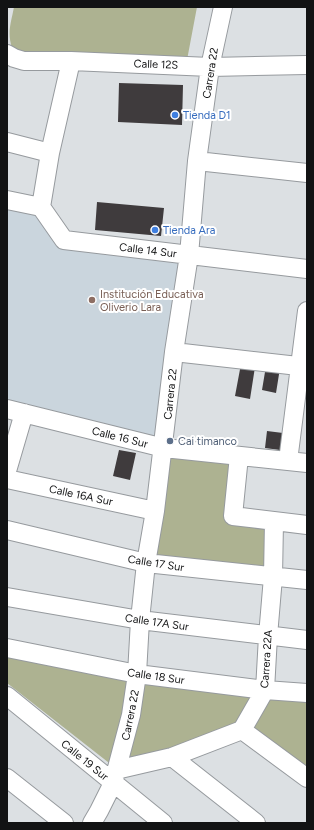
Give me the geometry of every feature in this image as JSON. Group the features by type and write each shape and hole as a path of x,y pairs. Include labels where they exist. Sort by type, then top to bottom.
{"street":[{"name":"Carrera 22","path":"92,823 114,777 131,715 137,674 140,620 146,563 164,448 174,352 189,255 197,161 210,67 223,7"},
{"name":"Calle 12S","path":"7,54 24,61 71,61 210,67 307,65"},
{"path":"7,200 41,207 50,153 71,61"},
{"path":"7,142 50,153"},
{"path":"197,161 307,172"},
{"name":"Calle 14 Sur","path":"41,207 64,240 307,269"},
{"path":"288,461 303,366 307,311"},
{"path":"174,352 303,366"},
{"name":"Calle 16 Sur","path":"7,409 164,448 307,463"},
{"path":"7,471 24,413"},
{"path":"239,456 233,516 307,525"},
{"name":"Calle 16A Sur","path":"7,479 155,511"},
{"name":"Carrera 22A","path":"242,730 265,690 274,522"},
{"name":"Calle 17 Sur","path":"7,530 146,563 307,580"},
{"name":"Calle 17A Sur","path":"7,596 140,620 307,640"},
{"name":"Calle 18 Sur","path":"7,648 137,674 265,690 307,693"},
{"name":"Calle 19 Sur","path":"7,696 114,777 163,823"},
{"path":"114,777 172,757 242,730 307,778"},
{"path":"172,757 256,823"},
{"path":"7,778 64,823"}],"shaded area":[{"name":"Institución Educativa Oliverio Lara","path":"7,204 41,211 63,243 182,257 158,441 7,404"}],"green space":[{"path":"14,7 197,7 187,60 28,55 12,48 10,32"},
{"path":"166,451 238,459 229,518 269,525 269,573 150,561"},
{"path":"7,649 307,695 307,776 240,726 173,755 113,766 7,683"}],"building":[{"path":"119,83 183,85 182,125 118,122"},
{"path":"97,202 164,208 161,236 95,230"},
{"path":"241,364 255,367 250,399 235,396"},
{"path":"266,366 280,368 276,393 262,390"},
{"path":"267,431 283,433 280,450 265,448"},
{"path":"119,450 136,453 130,480 113,476"}],"place":[{"name":"Tienda D1","path":"175,115"},
{"name":"Tienda Ara","path":"155,230"},
{"name":"Institución Educativa Oliverio Lara","path":"92,300"},
{"name":"Cai timanco","path":"170,441"}]}
